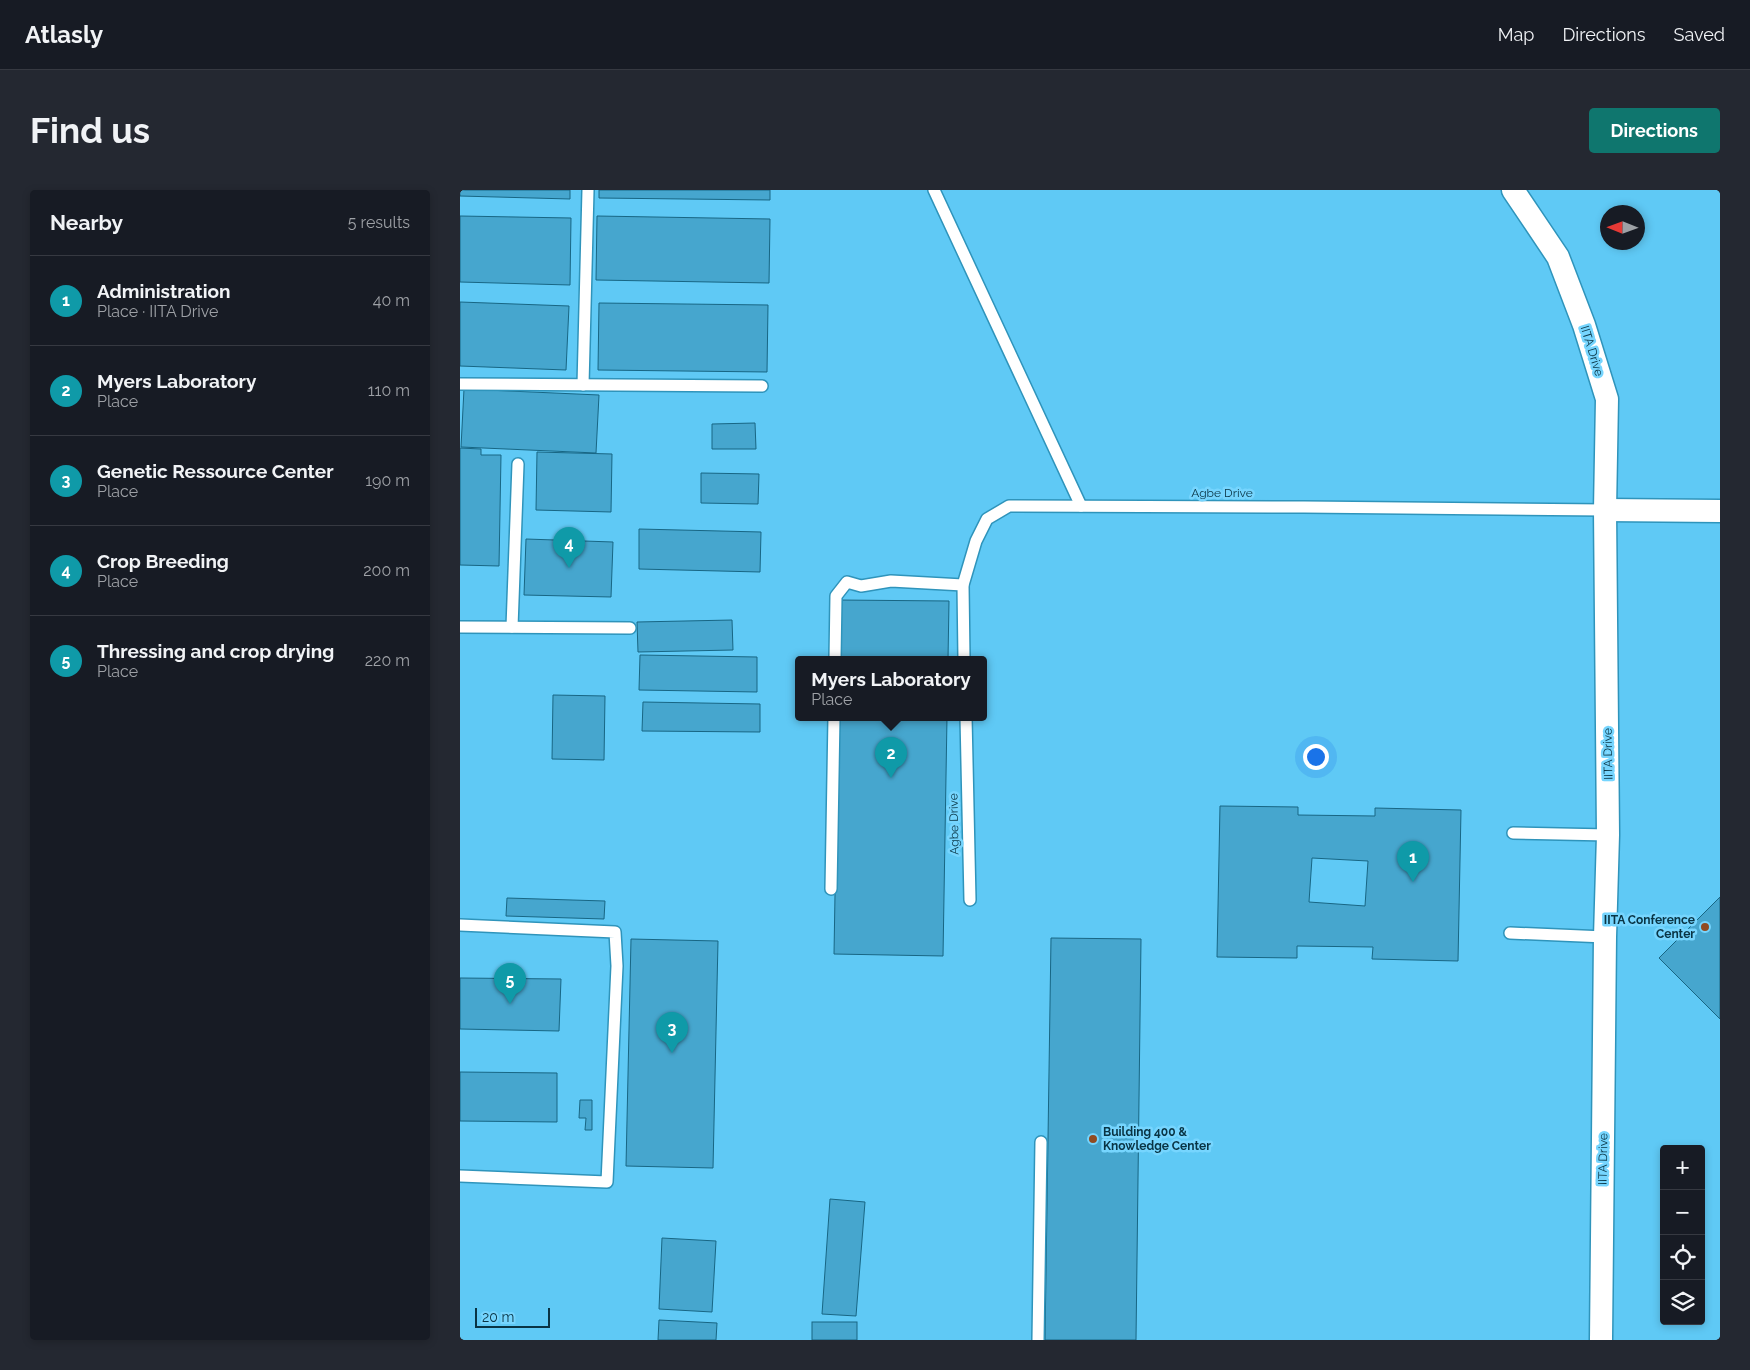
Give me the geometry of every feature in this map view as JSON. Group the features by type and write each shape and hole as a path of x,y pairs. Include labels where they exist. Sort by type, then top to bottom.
{"street":[{"name":"IITA Drive","path":"1513,190 1558,257 1584,325 1606,399 1605,510 1608,835 1601,1340"},
{"path":"1605,510 1720,511"}],"lane":[{"path":"583,385 588,190"},
{"path":"934,190 1081,506"},
{"path":"460,384 762,386"},
{"path":"512,627 518,464"},
{"name":"Agbe Drive","path":"964,656 963,585 976,541 987,519 1009,506 1605,510"},
{"path":"835,656 836,596 847,582 861,586 891,581 963,585"},
{"path":"460,626 630,628"},
{"path":"831,889 834,721"},
{"name":"Agbe Drive","path":"966,721 970,900"},
{"path":"1513,833 1608,835"},
{"path":"460,926 615,932 617,966 607,1182 460,1176"},
{"path":"1510,933 1606,937"},
{"path":"1038,1340 1041,1142"}],"shaded area":[{"path":"460,190 1720,190 1720,1340 460,1340"}],"building":[{"path":"460,190 570,190 570,199 460,196"},
{"path":"599,190 770,190 770,200 599,198"},
{"path":"460,216 571,218 570,285 460,282"},
{"path":"597,216 770,219 769,283 596,280"},
{"path":"460,302 569,306 566,370 460,366"},
{"path":"599,303 768,305 767,372 598,370"},
{"path":"464,389 599,395 596,453 461,447"},
{"path":"755,423 756,449 712,449 712,424"},
{"path":"460,448 481,449 481,455 501,455 499,566 460,565"},
{"path":"537,452 612,454 611,512 536,510"},
{"path":"701,473 759,474 758,504 701,503"},
{"path":"639,529 761,532 760,572 639,569"},
{"path":"526,539 613,542 611,597 524,595"},
{"path":"839,600 949,601 948,656 839,656"},
{"path":"732,620 733,650 638,652 637,622"},
{"path":"640,655 757,657 757,692 639,690"},
{"path":"553,695 605,696 604,760 552,759"},
{"path":"643,702 760,704 760,732 642,731"},
{"path":"838,721 947,721 943,956 834,954"},
{"path":"1220,806 1298,807 1298,815 1375,816 1375,808 1461,810 1458,961 1372,959 1373,947 1297,946 1297,958 1217,957","holes":["1312,858 1368,861 1365,906 1309,902"]},
{"name":"IITA Conference Center","path":"1720,897 1720,1019 1659,958"},
{"path":"507,898 605,901 604,919 506,916"},
{"name":"Building 400 & Knowledge Center","path":"1051,938 1141,939 1136,1340 1045,1340"},
{"path":"631,939 718,941 713,1168 626,1166"},
{"path":"460,978 561,979 559,1031 460,1029"},
{"path":"460,1072 557,1073 557,1122 460,1121"},
{"path":"580,1100 592,1100 592,1130 585,1130 586,1118 579,1118"},
{"path":"830,1199 865,1202 856,1316 822,1314"},
{"path":"662,1238 716,1241 712,1312 659,1309"},
{"path":"659,1320 717,1323 716,1340 658,1340"},
{"path":"812,1322 857,1322 857,1340 812,1340"}],"place":[{"name":"Crop Breeding","path":"569,568"},
{"name":"Myers Laboratory","path":"891,778"},
{"name":"Administration","path":"1413,882"},
{"name":"IITA Conference Center","path":"1705,927"},
{"name":"Thressing and crop drying","path":"510,1004"},
{"name":"Genetic Ressource Center","path":"672,1053"},
{"name":"Building 400 & Knowledge Center","path":"1093,1139"}]}
